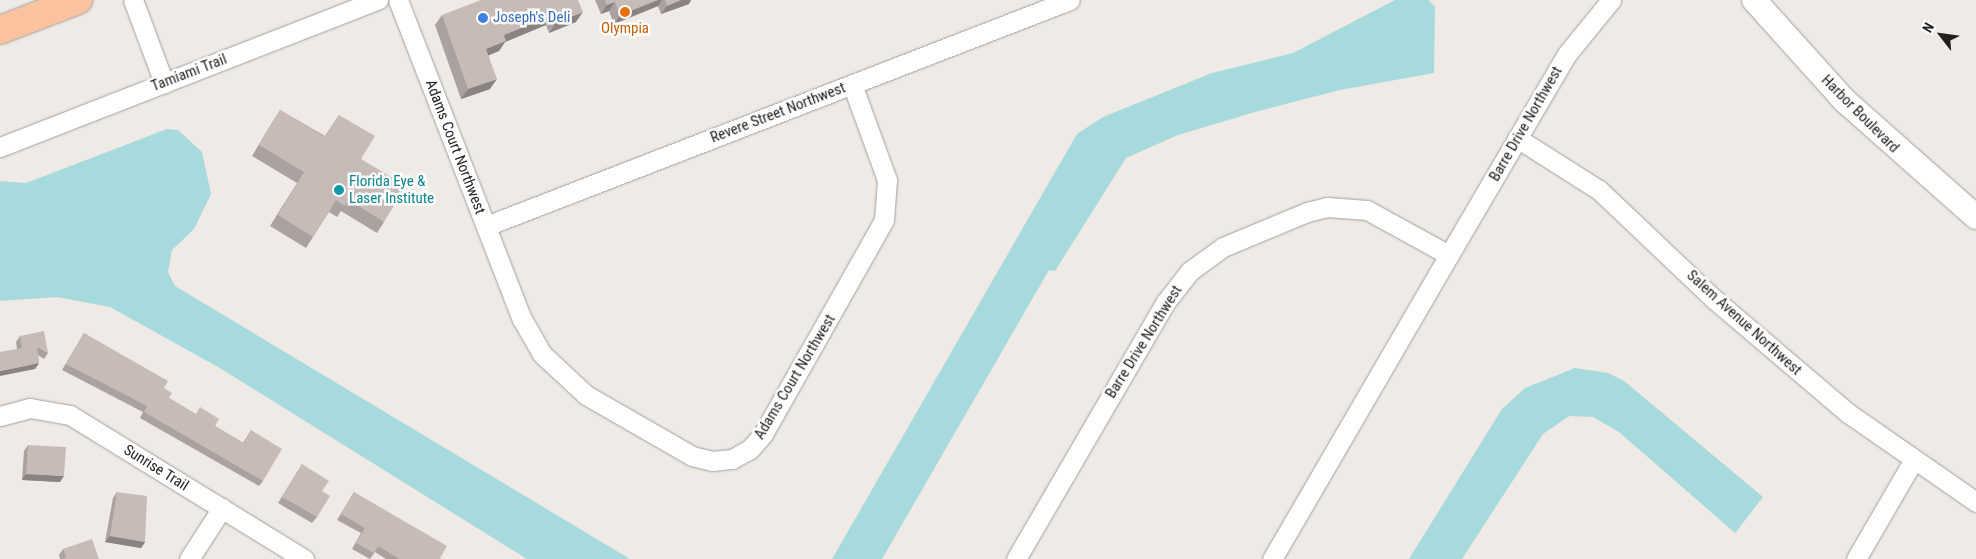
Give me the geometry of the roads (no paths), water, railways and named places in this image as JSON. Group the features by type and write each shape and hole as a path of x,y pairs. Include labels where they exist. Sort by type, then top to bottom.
{"main road":[{"path":"0,30 78,0"}],"street":[{"path":"133,0 164,83"},
{"name":"Tamiami Trail","path":"0,147 378,0"},
{"name":"Adams Court Northwest","path":"398,0 522,318 555,370 586,395 692,456 712,462 732,459 750,449 763,434 884,220 887,180 852,84"},
{"name":"Revere Street Northwest","path":"486,226 1070,0"},
{"name":"Barre Drive Northwest","path":"1272,559 1567,54 1611,0"},
{"name":"Harbor Boulevard","path":"1754,0 1845,101 1976,217"},
{"name":"Salem Avenue Northwest","path":"1517,138 1599,190 1780,358 1913,461 1976,502"},
{"name":"Barre Drive Northwest","path":"1016,559 1165,303 1206,258 1242,238 1307,212 1347,206 1386,218 1449,255"},
{"name":"Sunrise Trail","path":"0,416 30,408 70,415 304,559"},
{"path":"1856,559 1913,461"},
{"path":"189,559 222,508"}],"water":[{"path":"1395,0 1429,0 1435,7 1434,73 1340,90 1255,112 1178,135 1126,158 1055,271 1049,270 882,559 832,559 1077,134 1103,117 1212,73 1293,53"},
{"path":"167,129 178,130 202,152 211,194 194,229 172,250 168,272 175,286 630,559 527,559 218,367 110,307 57,297 0,301 0,181 26,183"},
{"path":"1575,368 1608,373 1624,381 1763,497 1735,533 1619,432 1593,417 1569,416 1543,434 1462,559 1409,559 1502,409 1525,388"}],"place":[{"name":"Olympia","path":"625,12"},
{"name":"Joseph's Deli","path":"483,18"},
{"name":"Florida Eye & Laser Institute","path":"339,190"}]}
